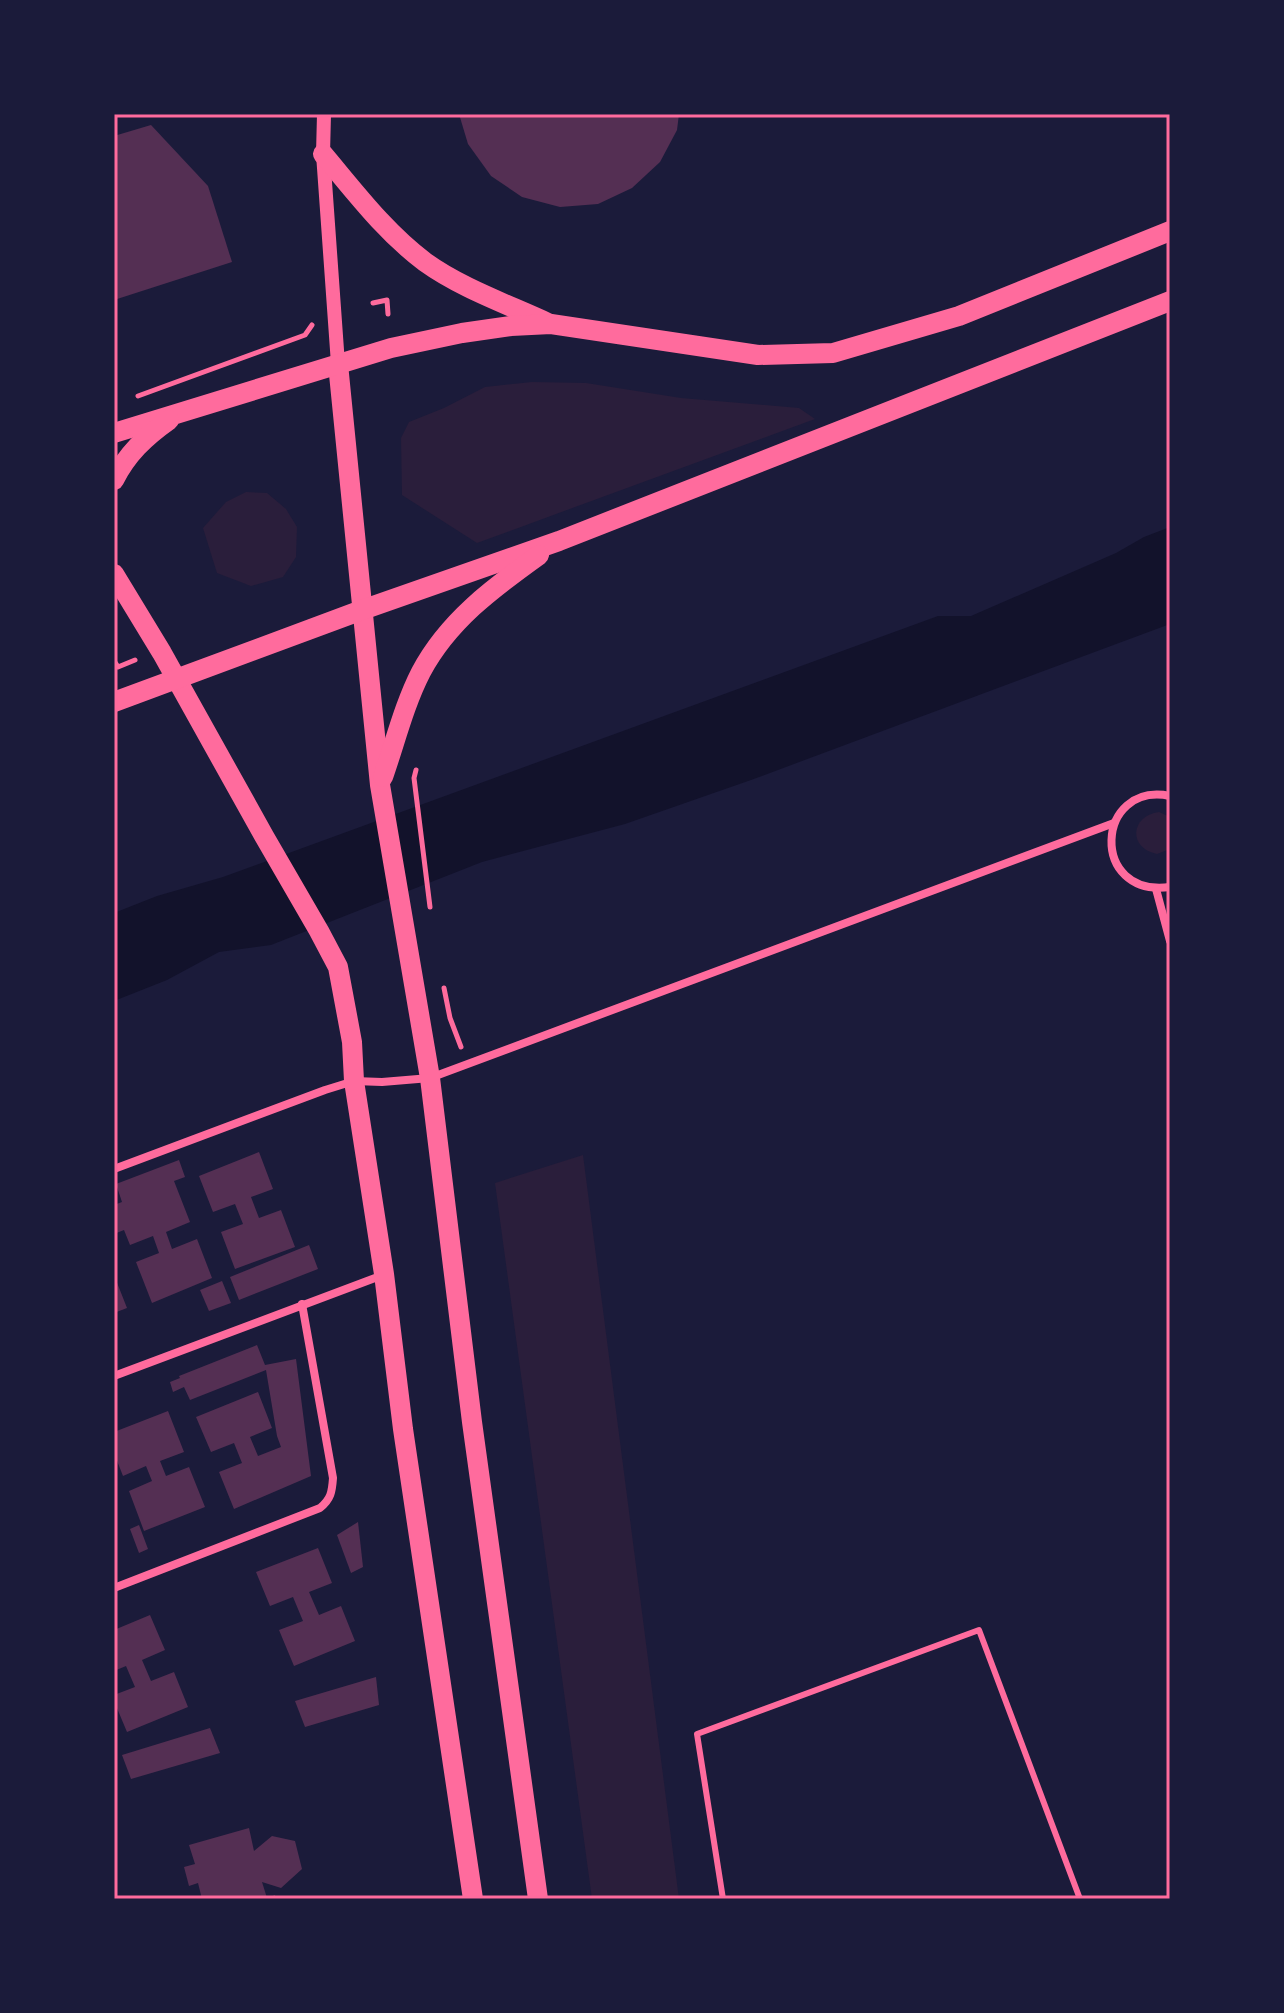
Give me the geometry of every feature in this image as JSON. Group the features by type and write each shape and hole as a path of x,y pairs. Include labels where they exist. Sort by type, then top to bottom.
{"main road":[{"path":"323,154 370,210 427,263 472,288 551,324"},
{"path":"114,433 417,342 511,326 551,324 758,355 833,353 959,316 1170,231"},
{"path":"114,702 559,541 1170,301"},
{"path":"338,364 381,789 430,1078 472,1422 538,1899"},
{"path":"114,480 140,443 182,411"},
{"path":"381,789 411,696 437,646 479,600 559,541"},
{"path":"114,574 162,653 338,967 352,1042 354,1081 384,1274 403,1429 473,1899"}],"street":[{"path":"324,114 323,154 338,364"},
{"path":"1170,796 1151,794 1135,799 1123,809 1114,823 1111,838 1112,853 1118,867 1128,878 1141,886 1156,889 1170,887"},
{"path":"114,1169 354,1081 430,1078 1114,823"},
{"path":"1156,889 1170,941"},
{"path":"114,1376 384,1274"},
{"path":"114,1588 320,1508 329,1501 333,1478 302,1304"}],"lane":[{"path":"723,1899 697,1734 979,1630 1080,1899"}],"path":[{"path":"373,303 387,300 388,314"},
{"path":"129,399 305,335 317,318"},
{"path":"114,661 118,667 135,660"},
{"path":"414,778 431,921"},
{"path":"442,977 450,1018 466,1063"}],"shaded area":[{"path":"532,382 586,383 681,398 799,408 815,419 477,543 402,495 401,438 409,422 485,387"},
{"path":"246,492 267,493 286,509 297,527 296,557 283,577 251,586 217,573 203,528 226,502"},
{"path":"1170,527 1170,624 625,824 482,862 271,945 219,952 167,980 114,1001 114,913 157,896 223,877 938,616 971,616"},
{"path":"1159,812 1170,817 1170,849 1157,854 1141,845 1136,832 1142,819"},
{"path":"583,1155 679,1899 592,1899 495,1183"}],"building":[{"path":"459,114 679,114 677,130 660,162 632,188 598,204 560,207 522,197 491,176 468,144"},
{"path":"151,125 208,186 232,262 114,300 114,136"},
{"path":"259,1152 273,1189 251,1197 259,1218 281,1210 295,1247 235,1269 221,1232 243,1224 235,1204 213,1212 199,1176"},
{"path":"179,1160 185,1177 174,1181 190,1222 166,1232 172,1249 197,1239 212,1278 152,1303 136,1262 159,1253 153,1236 130,1245 124,1230 114,1234 114,1205 122,1202 116,1184"},
{"path":"309,1245 318,1269 239,1300 230,1277"},
{"path":"114,1275 127,1308 114,1313"},
{"path":"222,1281 231,1303 209,1311 200,1290"},
{"path":"257,1345 265,1365 296,1359 311,1476 234,1509 219,1472 242,1463 234,1443 211,1452 196,1417 258,1392 272,1428 250,1437 258,1456 281,1447 266,1370 190,1400 184,1387 173,1392 170,1382"},
{"path":"168,1411 184,1452 160,1461 166,1476 189,1467 205,1507 144,1531 129,1491 152,1481 146,1466 123,1476 114,1453 114,1432"},
{"path":"358,1522 363,1567 351,1573 337,1535"},
{"path":"139,1525 148,1549 139,1553 130,1529"},
{"path":"318,1548 332,1583 309,1592 319,1615 341,1606 355,1641 294,1666 279,1630 303,1621 293,1597 270,1606 256,1572"},
{"path":"150,1615 165,1650 142,1660 151,1681 174,1672 188,1707 127,1732 114,1695 135,1687 126,1666 114,1671 114,1630"},
{"path":"376,1677 379,1705 305,1727 295,1701"},
{"path":"210,1728 220,1753 131,1779 122,1755"},
{"path":"249,1828 254,1851 272,1836 295,1841 302,1869 281,1888 262,1882 267,1898 275,1895 276,1899 202,1899 198,1883 189,1886 184,1867 195,1864 189,1845"}]}
